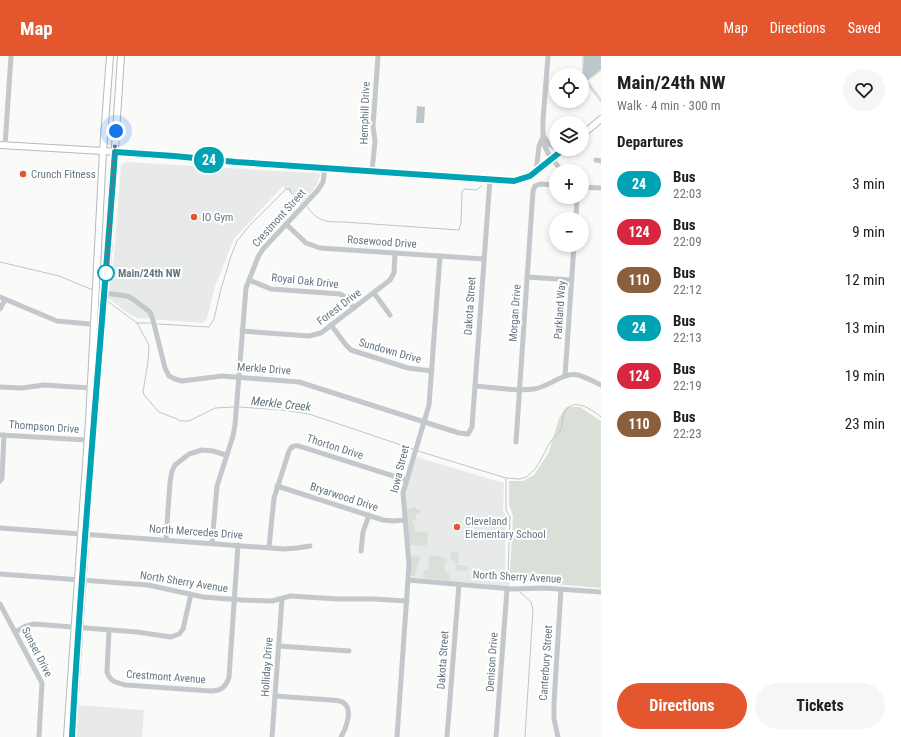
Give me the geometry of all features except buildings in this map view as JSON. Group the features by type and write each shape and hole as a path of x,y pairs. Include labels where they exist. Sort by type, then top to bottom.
{"main road":[{"path":"83,534 93,324 110,56"},
{"path":"72,737 83,534 115,152 120,56"},
{"path":"107,85 119,87"},
{"path":"589,129 601,119"},
{"path":"2,146 103,151 236,162 514,181 525,178 536,172 556,156"},
{"path":"67,737 77,627"}],"street":[{"path":"2,146 10,56"},
{"name":"Hemphill Drive","path":"372,171 375,141 373,128 378,56"},
{"path":"548,56 543,136 544,145 556,164"},
{"path":"543,136 549,144"},
{"path":"536,172 539,146 543,136"},
{"name":"Crestmont Street","path":"212,543 217,486 234,432 245,291 260,253 322,185 325,168"},
{"name":"Dakota Street","path":"468,434 472,426 490,179"},
{"name":"Morgan Drive","path":"516,442 527,277 535,186 540,184 549,184"},
{"path":"589,187 601,188"},
{"name":"Rosewood Drive","path":"286,224 306,243 315,247 484,259"},
{"name":"Parkland Way","path":"565,376 574,252"},
{"name":"Forest Drive","path":"242,331 313,336 321,333 392,278 394,273 395,253"},
{"name":"Iowa Street","path":"397,737 408,580 408,559 402,498 406,480 429,406 440,256"},
{"path":"527,277 572,280"},
{"name":"Royal Oak Drive","path":"249,280 271,288 340,294 345,297 354,308"},
{"path":"374,293 390,315"},
{"name":"Merkle Drive","path":"104,294 127,296 137,301 150,312 153,318 165,368 173,379 186,381 217,376 299,382 459,433 468,434"},
{"path":"0,309 2,298 57,321 101,325"},
{"name":"Sundown Drive","path":"331,325 351,350 408,368 432,371"},
{"path":"475,386 519,390 540,388 565,376 578,375 601,385"},
{"path":"0,387 22,388 44,385 90,388"},
{"path":"0,481 2,478 2,435"},
{"name":"Thompson Drive","path":"2,435 87,440"},
{"name":"Thorton Drive","path":"277,486 289,451 291,447 296,445 406,480"},
{"path":"166,539 170,482 175,465 189,454 202,450 213,451 226,455"},
{"path":"270,547 273,503 277,486"},
{"name":"Bryarwood Drive","path":"277,486 369,516 389,521 404,520"},
{"path":"361,551 363,532 369,516"},
{"name":"North Mercedes Drive","path":"0,528 292,549 310,546"},
{"name":"Crestmont Avenue","path":"109,630 106,672 114,682 211,691 219,690 226,685 229,677 238,545"},
{"name":"North Sherry Avenue","path":"0,574 157,586 210,598 272,601 294,596 339,599 374,598 406,601"},
{"name":"North Sherry Avenue","path":"408,580 507,588 561,589 601,592"},
{"name":"Dakota Street","path":"447,737 459,584"},
{"name":"Denison Drive","path":"496,737 507,588"},
{"name":"Canterbury Street","path":"558,737 554,718 554,703 561,589"},
{"path":"15,632 31,624 142,633 167,638 176,636 183,629 191,594"},
{"name":"Holliday Drive","path":"272,737 282,599"},
{"name":"Sunset Drive","path":"0,604 42,683 39,737"},
{"path":"279,646 348,651"},
{"path":"275,696 340,701 348,710 346,729 341,737"}],"shaded area":[{"path":"582,56 601,56 601,71 589,80 589,68 582,68"},
{"path":"584,56 601,56 601,69 589,79 589,68 583,68"},
{"path":"589,82 601,98 601,103 589,87"},
{"path":"417,106 425,107 424,123 416,123"},
{"path":"127,162 318,173 320,175 317,185 301,204 283,186 234,239 215,287 207,318 201,323 137,318 129,314 107,297 114,255 121,166 123,163"},
{"path":"566,407 580,407 601,421 601,588 517,581 510,573 513,516 509,504 509,481 523,481 534,475 549,452 559,418"},
{"name":"Cleveland Elementary School","path":"416,457 504,483 503,511 506,515 505,570 506,574 511,576 509,586 412,578 405,498"},
{"path":"416,507 416,509 420,509 420,514 417,514 415,520 413,520 413,525 415,525 415,531 428,533 427,548 424,546 410,545 406,509"},
{"path":"451,552 459,553 458,563 455,563 454,560 452,561 450,554"},
{"path":"411,556 420,557 414,577 411,575"},
{"path":"430,556 443,557 447,563 444,563 445,572 449,573 450,580 423,578 424,570 427,571 430,563 428,560"},
{"path":"455,564 468,566 467,571 456,570"},
{"path":"78,705 144,710 142,737 76,737"}],"waterway":[{"path":"307,207 315,216 332,222 459,230 461,223 462,192 464,189 477,190 481,186"},
{"path":"158,324 209,327 214,319 221,289 237,241 249,226 286,189 290,189 291,193 302,203"},
{"name":"Merkle Creek","path":"0,262 59,276 93,290"},
{"name":"Merkle Creek","path":"106,300 137,323 149,345 143,392 159,412 180,421 189,421 215,408 234,407"},
{"path":"137,323 151,323"},
{"name":"Merkle Creek","path":"418,451 506,478 519,479 530,474 538,465 551,441 560,431 564,413 568,408 572,405 582,406 601,417"},
{"name":"Merkle Creek","path":"239,407 283,410 309,414 413,449"},
{"path":"506,479 506,510 510,517 508,571"},
{"path":"520,592 531,602 533,609 525,737"}],"bus line":[{"name":"24","path":"72,737 90,472 115,152 174,156 201,160 514,181 530,176 555,156"}],"place":[{"name":"Crunch Fitness","path":"23,174"},
{"name":"IO Gym","path":"194,217"},
{"name":"Main/24th NW","path":"106,273"},
{"name":"Cleveland Elementary School","path":"457,527"}],"route":[{"path":"106,273 106,278 116,131"}]}
